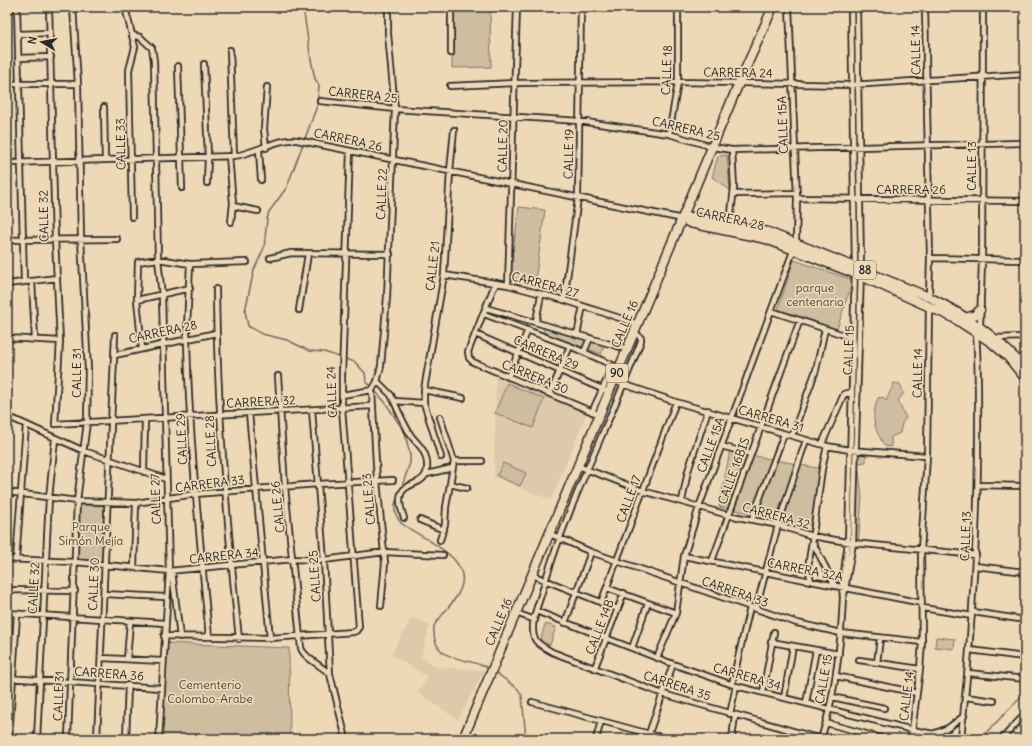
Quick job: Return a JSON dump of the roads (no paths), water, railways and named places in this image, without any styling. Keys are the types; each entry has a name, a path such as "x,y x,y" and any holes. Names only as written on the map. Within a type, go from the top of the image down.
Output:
{"highway":[{"name":"CALLE 16","path":"463,739 578,466 596,413 606,390 614,381 616,367 628,349 739,83 773,7"},
{"name":"CARRERA 28","path":"683,219 692,217 768,232 795,246 930,298 968,317 978,329 999,348 1025,378"},
{"name":"CARRERA 28","path":"683,219 690,223 795,246"},
{"name":"CARRERA 28","path":"858,271 995,338 1025,368"},
{"path":"968,317 975,315 980,310"}],"street":[{"path":"7,8 16,7 18,34 24,282"},
{"name":"CALLE 32","path":"49,7 55,240 60,341 55,424"},
{"name":"CALLE 31","path":"68,739 69,681 74,619 77,501 87,422 87,332 81,240 78,84 73,7"},
{"name":"CALLE 33","path":"125,7 135,47 129,70 132,217"},
{"name":"CALLE 22","path":"372,390 377,381 381,366 390,254 395,109 388,34 388,7"},
{"path":"451,7 451,53"},
{"name":"CALLE 20","path":"508,285 513,184 516,7"},
{"name":"CALLE 19","path":"564,300 578,198 581,7"},
{"name":"CALLE 18","path":"669,134 678,82 678,7"},
{"name":"CALLE 15A","path":"657,658 676,612 684,556 699,507 795,246 796,195 789,7"},
{"name":"CALLE 15","path":"851,7 851,85 854,199 858,271 852,392 853,450"},
{"name":"CALLE 15","path":"821,739 830,708 836,676 841,633 843,596 851,543 859,199 857,7"},
{"name":"CALLE 14","path":"911,739 922,642 921,550 927,456 930,258 925,7"},
{"name":"CALLE 13","path":"960,739 966,697 976,555 978,484 978,329 982,260 982,7"},
{"path":"18,34 50,33"},
{"path":"132,35 140,37 152,48 158,259"},
{"path":"230,50 233,206 231,222"},
{"path":"18,58 51,57"},
{"path":"204,64 208,157 207,183"},
{"path":"178,66 182,188"},
{"name":"CARRERA 24","path":"450,86 515,83 580,84 678,82 858,85 1025,74"},
{"path":"7,84 78,84"},
{"path":"266,148 264,129 268,87"},
{"name":"CARRERA 25","path":"320,101 395,109 579,121 669,134 713,147 732,150 1025,143"},
{"path":"104,107 105,160"},
{"name":"CALLE 21","path":"441,457 424,403 424,390 444,276 454,130"},
{"name":"CARRERA 26","path":"7,163 80,162 231,156 266,148 285,139 308,142 683,219"},
{"path":"259,150 260,180"},
{"path":"732,150 734,194 731,214 734,225"},
{"name":"CALLE 24","path":"329,634 356,631 359,627 355,557 342,408 341,364 350,151"},
{"name":"CARRERA 26","path":"734,194 796,195 854,199 1025,201"},
{"path":"233,206 258,211"},
{"path":"7,240 117,239"},
{"path":"270,258 292,253 346,255 390,254"},
{"path":"299,310 308,254"},
{"path":"930,258 1025,260"},
{"path":"142,349 137,300 138,262 158,259 190,264 247,262"},
{"name":"CALLE 27","path":"158,259 162,296 166,500 170,571 166,596 159,739"},
{"name":"CALLE 29","path":"190,264 187,339 190,416 195,494 209,637"},
{"name":"CARRERA 27","path":"444,276 508,285 564,300 638,324"},
{"path":"7,284 57,278"},
{"path":"32,281 35,339"},
{"path":"475,334 493,289 497,283"},
{"path":"137,300 162,296 190,288"},
{"name":"CALLE 28","path":"216,289 216,333 225,492 239,639"},
{"path":"536,321 541,295"},
{"path":"577,335 583,306"},
{"path":"486,308 536,321 577,335 628,349"},
{"path":"771,311 854,338"},
{"path":"484,314 570,346 616,367"},
{"name":"CALLE 16BIS","path":"712,561 800,320"},
{"path":"792,436 816,370 825,329"},
{"path":"508,377 528,330"},
{"path":"516,613 535,620 536,611 559,538 625,384 641,341 641,338 635,332"},
{"name":"CARRERA 28","path":"116,354 216,333"},
{"name":"CALLE 30","path":"97,739 102,658 109,461 116,354 115,334"},
{"name":"CARRERA 30","path":"475,334 468,352 469,358 474,362 596,413"},
{"name":"CARRERA 29","path":"475,334 606,390"},
{"path":"995,338 1025,337"},
{"path":"7,338 60,341"},
{"path":"584,352 590,338"},
{"path":"550,394 570,346"},
{"name":"CALLE 16","path":"606,390 616,367"},
{"name":"CALLE 26","path":"278,376 285,487 301,648 304,655 322,666 330,674"},
{"path":"377,381 391,395 411,435 424,452 427,462 427,474"},
{"name":"CARRERA 31","path":"614,381 676,402 708,410 824,445 853,450 927,456"},
{"path":"342,395 372,390"},
{"name":"CALLE 23","path":"372,390 377,481 385,574 381,606"},
{"path":"424,390 463,398"},
{"path":"811,581 808,567 824,445 844,394 852,392"},
{"path":"394,401 424,403"},
{"name":"CALLE 17","path":"601,603 676,402"},
{"name":"CARRERA 32","path":"55,424 372,406"},
{"name":"CALLE 25","path":"312,410 324,560 330,674 346,739"},
{"path":"682,501 688,471 708,410"},
{"path":"249,413 270,638"},
{"path":"7,416 55,439 109,461 166,479"},
{"path":"440,417 454,461 444,530 440,540"},
{"path":"144,472 145,419"},
{"path":"16,560 26,425"},
{"path":"752,519 784,434"},
{"name":"CALLE 32","path":"37,739 49,498 55,439"},
{"path":"756,609 778,525 806,440"},
{"path":"721,446 751,454"},
{"path":"454,461 482,461"},
{"name":"CARRERA 32","path":"578,466 643,491 728,515 778,525 812,538 976,555"},
{"path":"404,518 400,505 400,495 406,486 421,481 427,474 452,468"},
{"name":"CARRERA 33","path":"7,492 77,501 136,504 195,494 318,484 393,480"},
{"path":"450,484 467,488"},
{"path":"978,484 1025,486"},
{"path":"134,568 136,504"},
{"path":"420,520 444,530"},
{"name":"CARRERA 33","path":"550,534 591,552 797,623 841,633 922,642"},
{"path":"812,538 835,586"},
{"name":"CARRERA 34","path":"7,559 75,562 170,571 293,559 324,560 384,552 443,555"},
{"path":"565,622 591,552"},
{"name":"CARRERA 32A","path":"684,556 922,605 972,614 1019,619"},
{"path":"975,566 1025,572"},
{"path":"170,571 180,637"},
{"path":"532,575 618,609"},
{"path":"607,588 676,612"},
{"path":"7,590 75,591"},
{"path":"104,594 166,596"},
{"name":"CALLE 14B","path":"595,667 624,594"},
{"path":"632,648 648,603"},
{"path":"730,714 734,685 750,607"},
{"name":"CARRERA 34","path":"536,611 606,639 734,685 942,737 960,739"},
{"path":"7,613 74,619 165,623"},
{"path":"9,739 17,614"},
{"name":"CARRERA 35","path":"535,620 534,638 552,652 663,694 821,739"},
{"path":"127,659 130,622"},
{"path":"763,692 774,632"},
{"path":"164,636 239,639 329,634"},
{"path":"877,663 880,638"},
{"path":"771,642 839,654"},
{"path":"784,698 793,646"},
{"path":"806,703 816,650"},
{"path":"970,650 1024,657"},
{"path":"102,658 162,661"},
{"path":"859,660 920,669"},
{"path":"647,739 673,664"},
{"path":"968,673 1025,679"},
{"path":"836,676 917,693"},
{"name":"CARRERA 36","path":"7,678 162,688"},
{"path":"126,739 128,686"},
{"path":"832,697 884,708"},
{"path":"966,697 994,701"},
{"path":"532,702 601,721 649,732 668,739"},
{"path":"1003,739 1025,714"},
{"path":"732,739 735,715"},
{"path":"933,734 948,728 964,716"},
{"path":"596,739 601,721"},
{"path":"826,723 885,739"}],"waterway":[{"path":"303,7 315,79 319,85 317,106 287,187 269,212 264,248 254,270 245,311 248,326 262,334 287,340 310,351 324,352 355,362 365,373 366,381 385,402 405,433 410,455 410,463 400,492"},
{"path":"399,496 395,503 395,510 401,523 445,551 461,570 462,581 458,594 434,626 435,638 438,647 444,653 452,657 490,669"},
{"path":"495,672 518,689 522,696 526,739"},
{"path":"980,739 1025,693"}],"park label":[{"name":"parque centenario","path":"815,295"},
{"name":"Parque Simón Mejía","path":"91,534"},
{"name":"Cementerio Colombo-Arabe","path":"210,692"}]}
